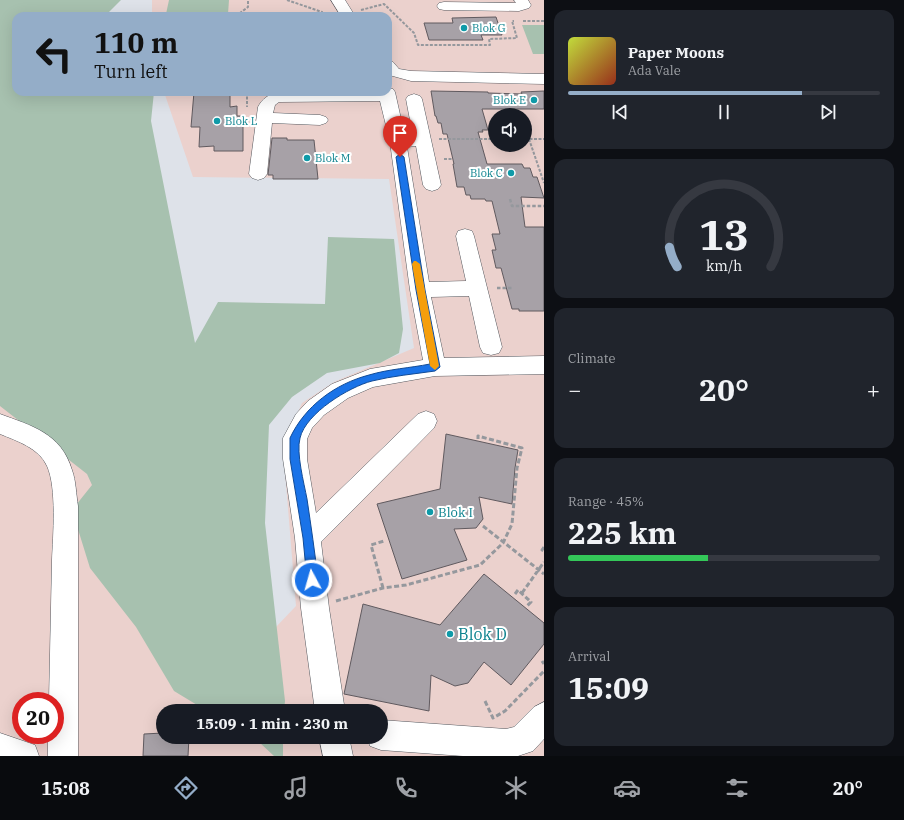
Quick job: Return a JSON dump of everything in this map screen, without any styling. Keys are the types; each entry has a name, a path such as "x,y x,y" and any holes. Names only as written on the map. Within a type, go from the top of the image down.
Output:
{"lane":[{"path":"338,0 344,12"},
{"path":"444,6 519,7 524,5 521,0"},
{"path":"392,69 411,76 544,79"},
{"path":"258,174 266,104 278,96"},
{"path":"388,96 398,142 420,290 435,367"},
{"path":"414,99 431,140 432,185"},
{"path":"265,118 320,120"},
{"path":"398,142 431,140"},
{"path":"465,236 491,347"},
{"path":"420,290 477,288"},
{"path":"329,704 315,608 308,538 295,459 295,438 304,421 316,408 340,391 370,378 435,367 544,365"},
{"path":"308,538 426,421"},
{"path":"0,424 29,435 46,446 59,468 66,506 63,756"},
{"path":"388,736 506,744 522,740 544,717"},
{"path":"335,744 338,756"},
{"path":"0,748 24,756"}],"path":[{"path":"241,12 248,7 248,0"},
{"path":"287,0 322,12"},
{"path":"356,12 384,4 414,33 418,44 490,45 489,39 517,38 512,21 544,20"},
{"path":"431,140 488,139"},
{"path":"532,139 544,139"},
{"path":"532,148 544,182"},
{"path":"510,199 512,206 544,206"},
{"path":"315,608 383,588 406,585 480,565 503,543 512,524 517,468 522,448 478,436 478,439"},
{"path":"483,526 544,574"},
{"path":"383,588 372,545 384,540"},
{"path":"544,547 542,550 544,551"},
{"path":"522,593 544,562"},
{"path":"515,594 518,590 531,602 527,606"},
{"path":"485,701 493,718 505,711 544,671"}],"shaded area":[{"path":"152,0 544,0 544,756 0,756 0,384 33,374 255,649 296,606 283,447 302,403 334,382 414,348 389,179 193,177 165,96 392,96 392,12 152,12"}],"green space":[{"path":"0,0 121,0 109,12 12,12 12,96 154,96 151,121 195,343 218,302 325,304 328,237 394,239 403,329 399,353 380,363 327,373 292,397 269,425 265,523 285,704 195,704 174,691 136,627 90,568 72,510 92,485 87,474 0,406"},
{"path":"169,0 229,0 228,12 166,12"},
{"path":"522,25 544,25 544,54 533,54"},
{"path":"261,744 283,744 283,756 274,756"}],"building":[{"name":"Blok G","path":"496,17 502,35 481,35 483,40 429,40 424,23 453,23 452,18"},
{"path":"431,91 522,94 521,92 544,91 544,109 482,109 488,130 478,132 487,164 522,164 524,168 530,168 533,177 537,177 544,198 521,197 525,227 544,227 544,311 519,311 519,309 512,309 501,268 496,268 492,250 496,250 492,234 500,234 492,201 486,201 485,199 471,199 470,195 466,195 464,187 457,187 454,164 447,134 443,134 441,123 438,123 435,116"},
{"name":"Blok L","path":"194,96 230,96 230,107 237,106 237,116 243,116 243,151 214,151 214,146 199,147 200,127 191,127"},
{"name":"Blok M","path":"272,138 287,138 287,140 314,140 318,179 273,179 273,175 268,175"},
{"name":"Blok I","path":"446,434 518,450 512,504 479,497 483,519 476,528 454,529 467,560 402,579 377,504 440,489"},
{"name":"Blok D","path":"484,574 544,623 544,644 511,685 484,662 468,683 455,686 431,675 429,711 344,694 363,604 440,625"},
{"path":"156,733 156,744 189,744 188,756 143,756 144,734"}],"slow traffic":[{"path":"416,264 435,366"}],"place":[{"name":"Blok G","path":"464,28"},
{"name":"Blok E","path":"534,100"},
{"name":"Blok L","path":"217,121"},
{"name":"Blok M","path":"307,158"},
{"name":"Blok C","path":"511,173"},
{"name":"Blok I","path":"430,512"},
{"name":"Blok D","path":"450,634"}],"route":[{"path":"312,580 308,538 295,459 295,438 304,421 316,408 340,391 370,378 435,367 420,290 400,157"}]}
